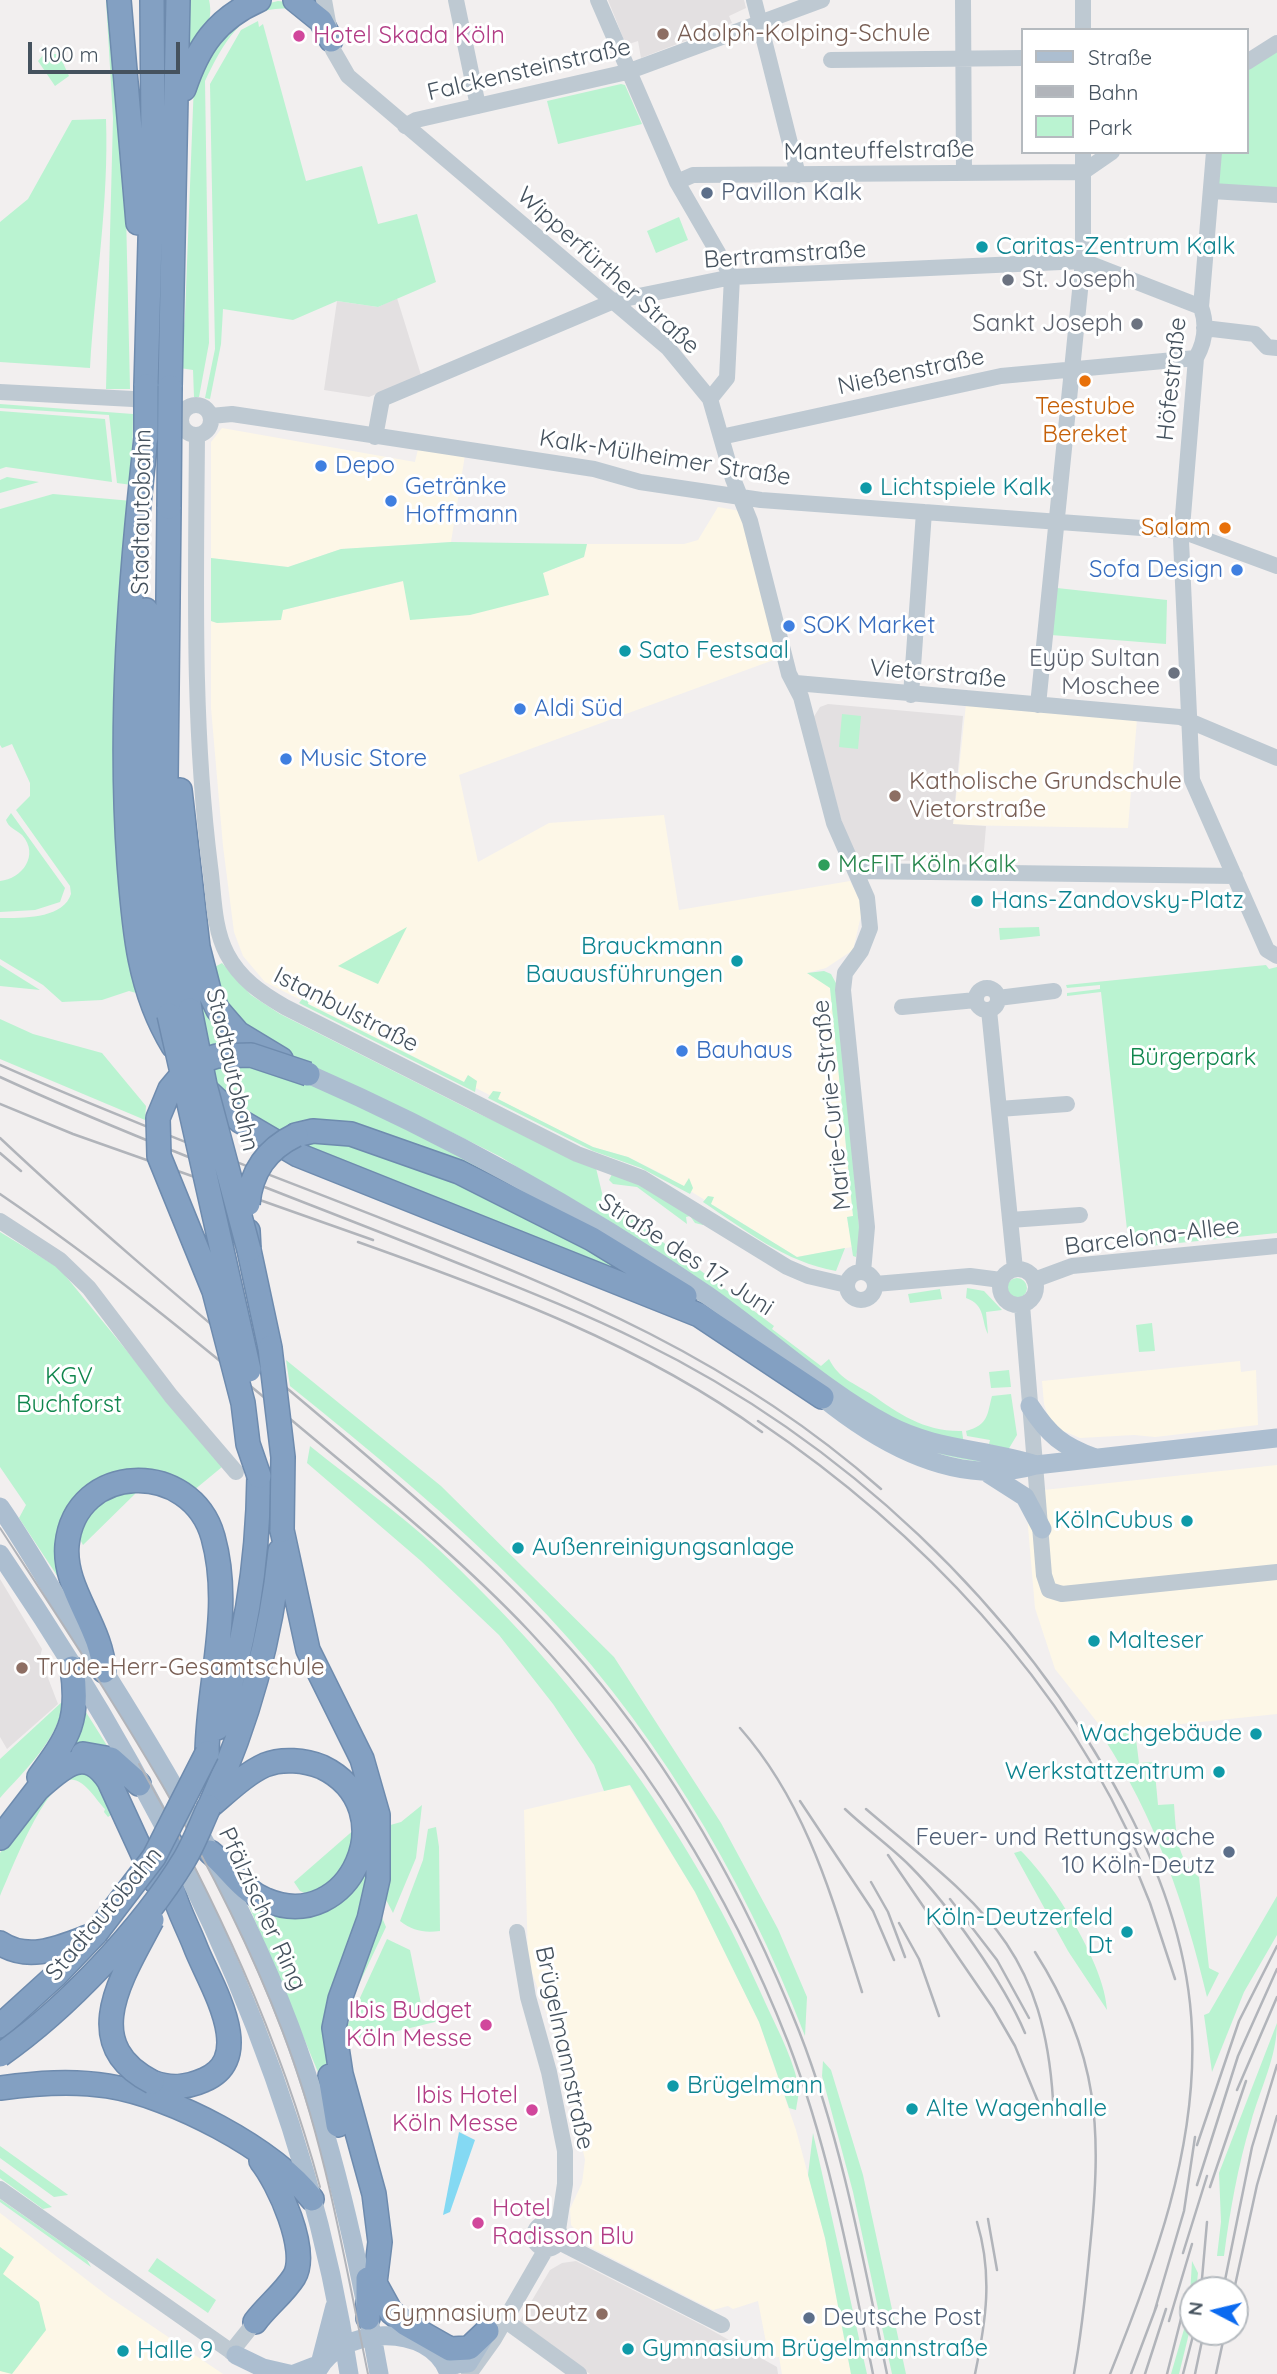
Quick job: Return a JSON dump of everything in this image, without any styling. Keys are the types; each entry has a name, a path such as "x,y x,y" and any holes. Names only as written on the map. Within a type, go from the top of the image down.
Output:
{"highway":[{"path":"119,0 136,214 148,273"},
{"name":"Stadtautobahn","path":"0,2026 55,1976 96,1933 159,1849 207,1753 229,1695 246,1630 256,1560 259,1476 246,1351 169,1015 150,870 145,748 146,386 153,133 152,0"},
{"name":"Stadtautobahn","path":"0,2055 77,1990 132,1930 178,1851 209,1807 228,1767 257,1679 275,1597 282,1530 279,1417 270,1348 248,1250 205,1085 188,997 172,879 166,726 178,0"},
{"path":"177,109 195,55 205,40 218,25 259,0"},
{"path":"295,0 321,21 331,40"},
{"path":"146,438 134,543 127,680 127,829 139,962 157,1018 183,1063 203,1088 257,1133 320,1164 699,1315 822,1397"},
{"path":"166,726 179,777 198,947 210,994 218,1010 238,1032 308,1074"},
{"path":"259,1476 248,1444 243,1403 214,1291 159,1156 158,1118 166,1096 180,1077 201,1061 217,1056 251,1055 308,1074"},
{"path":"248,1250 249,1192 256,1172 268,1153 296,1135 313,1131 351,1134 459,1172 592,1239 699,1305 779,1360 822,1397"},
{"path":"104,1671 98,1637 70,1574 68,1536 78,1513 106,1488 135,1479 161,1483 184,1494 207,1521 217,1558 220,1632 207,1728 207,1753"},
{"path":"282,1530 308,1650 369,1777 374,1895 340,1999 329,2047 338,2125"},
{"path":"0,1829 72,1727 76,1695 72,1668"},
{"path":"0,1838 62,1760 88,1753 111,1759 139,1784"},
{"path":"209,1807 262,1766 274,1762 306,1761 335,1774 346,1785 360,1807 372,1836 359,1862 342,1886 323,1899 296,1905 269,1902 251,1894 210,1852"},
{"path":"38,1788 63,1767 74,1762 87,1763 104,1774 166,1901 182,1931 194,1946"},
{"path":"0,2088 66,2082 142,2087 184,2086 218,2072 225,2063 227,2017 172,1890 169,1864 178,1851"},
{"path":"178,1851 112,2006 110,2025 119,2055 138,2075 142,2087 167,2104 242,2141 284,2169 312,2199"},
{"path":"0,1943 12,1950 34,1953 96,1933"},
{"path":"334,2028 336,2055 365,2155 379,2224 380,2242 375,2283 380,2296 396,2318 454,2350 469,2348 496,2322"},
{"path":"242,2141 259,2158 278,2185 298,2257 294,2277 255,2322"},
{"path":"368,2313 369,2274 379,2224"}],"main road":[{"name":"Straße des 17. Juni","path":"308,1074 405,1116 496,1163 706,1294 859,1408 888,1425 933,1444 967,1452 1009,1456 1036,1465"},
{"name":"Straße des 17. Juni","path":"822,1397 850,1420 912,1454 936,1463 982,1471 1008,1472 1036,1465 1277,1438"},
{"path":"1030,1406 1046,1431 1056,1439 1096,1458"},
{"path":"982,1471 1003,1481 1025,1497 1042,1529"},
{"name":"Pfälzischer Ring","path":"0,1507 104,1671 210,1852 289,2026 335,2169 379,2374"},
{"path":"0,1554 72,1668 178,1851 253,2019 279,2091 312,2199 349,2374"},
{"path":"218,1995 253,2019"},
{"path":"289,2026 338,2125"},
{"path":"318,2369 335,2305"},
{"path":"368,2313 394,2336 414,2342"},
{"path":"368,2313 388,2323 445,2367 468,2363 496,2322"},
{"path":"233,2354 263,2368 291,2374 318,2369 344,2345 368,2313"},
{"path":"233,2354 254,2374"}],"street":[{"path":"324,0 331,40"},
{"path":"456,0 478,106"},
{"path":"598,0 677,182 732,277 726,378 710,399"},
{"path":"754,0 798,175"},
{"name":"Falckensteinstraße","path":"405,126 416,120 627,72 821,0"},
{"path":"963,0 964,173"},
{"path":"1083,0 1083,28"},
{"name":"Wipperfürther Straße","path":"331,40 338,62 348,76 668,348 710,399 750,522 789,674 796,683 806,713 834,824 867,898"},
{"path":"1249,61 1277,43"},
{"path":"831,60 1021,58"},
{"path":"1038,705 1083,261 1083,154"},
{"path":"1083,172 1109,154"},
{"name":"Höfestraße","path":"1214,154 1201,307 1204,328 1202,348 1196,358 1182,531 1192,780 1267,950 1277,956"},
{"name":"Manteuffelstraße","path":"677,182 693,176 1083,172"},
{"path":"1212,191 1277,195"},
{"name":"Bertramstraße","path":"375,437 382,399 614,301 732,277 1083,261 1201,307"},
{"path":"1204,328 1255,334 1267,347 1277,348"},
{"name":"Nießenstraße","path":"721,437 1001,376 1196,358"},
{"path":"0,392 133,399 182,415"},
{"path":"195,405 205,408 211,416 208,429 197,435 186,431 182,415 195,405"},
{"name":"Kalk-Mülheimer Straße","path":"211,416 232,414 594,469 640,482 741,497 1182,531 1277,566"},
{"name":"Istanbulstraße","path":"197,435 198,696 206,837 220,937 226,953 246,981 285,1007 577,1154 642,1178 787,1267 808,1276 847,1285"},
{"path":"911,695 923,512"},
{"name":"Vietorstraße","path":"796,683 1180,717 1277,758"},
{"path":"806,713 813,698 826,686"},
{"path":"855,872 1235,876"},
{"name":"Marie-Curie-Straße","path":"863,1272 867,1227 843,990 845,973 861,951 870,928 867,898"},
{"path":"902,1007 987,1003 1054,991"},
{"path":"987,1003 1015,1269"},
{"path":"999,1110 1067,1104"},
{"path":"1010,1220 1080,1214"},
{"path":"0,1221 60,1260 89,1289 171,1396 236,1472"},
{"name":"Barcelona-Allee","path":"1034,1280 1072,1266 1277,1246"},
{"path":"875,1284 970,1276 1001,1280 1015,1269 1026,1271 1034,1280 1033,1295 1021,1304 1011,1304 1002,1296 1001,1280"},
{"path":"863,1272 870,1275 875,1284 873,1294 861,1300 852,1297 847,1285 852,1275 863,1272"},
{"path":"1021,1304 1045,1584 1049,1590 1062,1594 1277,1572"},
{"name":"Brügelmannstraße","path":"469,2374 496,2322 549,2238 564,2173 565,2151 558,2111 528,1997 517,1933"},
{"path":"0,2189 233,2354 255,2322"},
{"path":"549,2238 722,2325"},
{"path":"496,2322 579,2374"}],"shaded area":[{"name":"Adolph-Kolping-Schule","path":"608,0 744,0 746,8 729,16 732,23 641,58 638,41 626,45"},
{"path":"397,298 421,375 369,397 324,390 337,301 378,307"},
{"path":"222,428 415,462 418,449 465,455 451,542 341,549 288,567 211,558 211,442"},
{"path":"718,507 740,511 779,658 459,775 478,862 549,823 664,815 679,910 850,881 863,907 853,950 826,968 807,973 830,987 853,1216 847,1217 852,1247 797,1257 666,1176 628,1157 593,1147 265,982 243,956 234,932 223,846 211,708 211,621 280,620 283,610 404,581 548,595 543,573 584,557 587,544 684,544 698,540"},
{"name":"Katholische Grundschule Vietorstraße","path":"828,704 963,716 953,824 986,826 983,862 862,860 857,857 842,823 813,718 820,707"},
{"path":"966,704 1137,719 1128,828 953,825"},
{"path":"1240,1361 1241,1372 1256,1370 1258,1425 1155,1437 1134,1435 1080,1438 1061,1430 1048,1416 1044,1404 1042,1381"},
{"path":"1277,1465 1277,1714 1105,1732 1055,1669 1035,1608 1025,1492"},
{"name":"Trude-Herr-Gesamtschule","path":"0,1579 42,1649 40,1657 58,1704 7,1749 0,1737"},
{"path":"629,1785 695,1892 759,2022 796,2130 825,2238 851,2374 782,2374 779,2357 769,2358 758,2301 733,2309 728,2306 713,2310 590,2247 571,2225 570,2209 582,2183 585,2160 562,2057 528,1961 524,1810"},
{"path":"0,2213 109,2297 223,2374 0,2374"},
{"name":"Gymnasium Deutz","path":"576,2261 704,2326 777,2367 778,2374 590,2374 518,2324 550,2270 562,2263"}],"green space":[{"path":"106,0 113,0 126,213 130,389 106,389 113,118"},
{"path":"185,0 209,0 210,9 205,32 186,62"},
{"path":"287,2 299,10 281,8 251,17 230,37 205,81 209,343 199,397 194,397 193,370 180,368 185,315 194,82 206,49 262,5"},
{"path":"258,21 259,27 263,24 306,181 362,166 378,224 417,214 436,282 378,307 337,301 293,320 223,309 221,344 210,399 205,398 215,349 210,84 241,30"},
{"path":"1277,48 1277,192 1218,188 1218,154 1249,154 1249,67"},
{"path":"44,54 59,54 69,76 55,86 38,61"},
{"path":"625,85 642,124 558,144 547,101"},
{"path":"106,119 104,213 90,368 0,362 0,222 28,199 72,120"},
{"path":"679,217 688,240 656,253 647,231"},
{"path":"0,404 133,414 132,485 117,483 109,415 0,408"},
{"path":"0,411 105,419 112,482 6,467 0,469"},
{"path":"7,477 39,482 0,493 0,480"},
{"path":"53,494 132,501 140,994 129,991 102,1000 62,1002 43,985 0,959 0,918 51,913 67,902 71,894 70,886 16,810 30,796 30,783 12,744 2,748 0,745 0,509"},
{"path":"451,542 587,544 584,557 543,573 549,595 470,615 410,620 403,581 283,610 281,620 211,621 211,558 288,567 341,549"},
{"path":"1057,588 1167,600 1166,644 1051,635"},
{"path":"842,714 861,716 858,749 839,747"},
{"path":"11,813 65,888 60,902 35,910 0,912 0,881 15,876 29,858 27,843 6,820"},
{"path":"407,927 378,984 338,966"},
{"path":"1039,927 1040,936 1000,940 999,928"},
{"path":"222,963 251,995 280,1014 473,1111 596,1168 603,1197 774,1326 772,1329 821,1366 829,1359 847,1380 913,1420 949,1431 962,1431 964,1445 890,1419 557,1192 501,1157 290,1057 234,1018 209,970"},
{"path":"0,965 40,990 0,986"},
{"name":"Bürgerpark","path":"1266,965 1269,969 1277,967 1277,1233 1129,1248 1101,992 1067,996 1067,993 1100,989 1100,985 1067,988 1066,985"},
{"path":"824,971 831,974 837,985 860,1237 856,1257 853,1256 847,1217 853,1216 830,988 807,973"},
{"path":"196,978 242,1045 207,1051"},
{"path":"310,996 308,1004 464,1082 468,1075 477,1081 475,1092 299,1003"},
{"path":"0,1019 33,1034 102,1053 146,1106 145,1120 0,1059"},
{"path":"236,1061 271,1067 321,1085 514,1181 652,1265 741,1325 835,1395 896,1432 930,1446 967,1456 1010,1461 1010,1464 978,1462 931,1452 887,1434 839,1404 766,1347 678,1286 586,1229 490,1179 440,1158 337,1124 307,1123 274,1138 219,1098 211,1065"},
{"path":"493,1091 501,1092 498,1099 593,1147 628,1157 684,1186 689,1178 693,1188 690,1194 641,1168 593,1151 488,1098"},
{"path":"317,1137 407,1157 672,1292 291,1146"},
{"path":"612,1174 638,1184 703,1222 703,1225 695,1223 690,1216 686,1217 687,1224 637,1187 613,1184 609,1180"},
{"path":"708,1196 714,1197 711,1204 797,1257 845,1248 836,1271 817,1267 766,1244 703,1202"},
{"name":"KGV Buchforst","path":"0,1232 59,1268 222,1467 176,1505 161,1489 137,1492 83,1545 76,1532 82,1498 60,1580 19,1518 26,1505 0,1467"},
{"path":"1013,1278 1021,1278 1027,1288 1021,1298 1013,1298 1007,1292 1007,1284"},
{"path":"967,1288 984,1291 1002,1310 986,1312 988,1334 980,1309 966,1298"},
{"path":"940,1289 942,1299 910,1303 908,1294"},
{"path":"1152,1323 1155,1351 1139,1352 1136,1325"},
{"path":"286,1360 441,1486 614,1657 721,1823 778,1929 807,1997 805,2036 752,1915 721,1856 688,1799 612,1691 570,1640 469,1538 351,1435 290,1386"},
{"path":"1009,1370 1011,1387 991,1388 989,1372"},
{"path":"1011,1394 1017,1435 1008,1450 989,1444 990,1440 967,1436 966,1431 979,1426 986,1418 992,1396"},
{"path":"310,1446 423,1535 487,1597 579,1699 622,1754 697,1868 730,1928 791,2060 799,2087 796,2110 789,2108 759,2022 695,1892 630,1785 604,1791 594,1765 553,1704 499,1635 421,1561 307,1463"},
{"path":"63,1701 60,1715 48,1741 0,1798 0,1759"},
{"path":"84,1709 111,1752 65,1755"},
{"path":"1135,1731 1139,1763 1154,1762 1158,1805 1174,1804 1182,1853 1191,1870 1199,1877 1209,1968 1219,1973 1207,1997 1189,1928 1166,1862 1138,1798 1103,1737"},
{"path":"89,1768 115,1812 108,1817 105,1809 78,1781 63,1783 41,1809 0,1896 0,1853 52,1783"},
{"path":"422,1805 416,1858 393,1913 384,1896 387,1826 401,1822"},
{"path":"436,1827 439,1847 440,1931 424,1931 400,1921 423,1860 428,1829"},
{"path":"356,1828 350,1867 314,1897 300,1891 294,1882"},
{"path":"376,1851 326,2044 330,2101 244,1894 294,1911"},
{"path":"1021,1851 1048,1883 1075,1925 1097,1971 1107,2010 1068,1951 1014,1853"},
{"path":"1277,1896 1277,1935 1244,1992 1212,2072 1204,2015 1209,2013"},
{"path":"378,1908 386,1927 351,2001"},
{"path":"387,1939 410,1950 424,2018 437,2015 439,2021 344,2044 347,2026"},
{"path":"1277,2023 1271,2061 1238,2172 1224,2256 1217,2256 1221,2222 1219,2173"},
{"path":"823,2061 831,2070 863,2175 906,2374 892,2374 853,2192 822,2076"},
{"path":"813,2133 867,2374 851,2374 825,2238 808,2175"},
{"path":"0,2146 68,2195 54,2197 0,2158"},
{"path":"0,2169 52,2207 43,2209 0,2178"},
{"path":"0,2199 87,2260 91,2267 0,2202"},
{"path":"0,2247 14,2257 3,2274 39,2302 46,2330 12,2374 0,2371"},
{"path":"157,2258 216,2300 208,2313 148,2271"},
{"path":"1192,2261 1198,2273 1198,2276 1191,2276"},
{"path":"1179,2346 1186,2346 1179,2374 1171,2374"}],"water":[{"path":"459,2132 475,2140 450,2212 443,2215"}],"tram line":[{"path":"0,1528 79,1649 154,1772 224,1898 254,1963 297,2072 322,2157 368,2374"},
{"path":"139,1764 194,1866 243,1969 285,2076 320,2187"}],"railway":[{"path":"0,1065 146,1126 460,1249 588,1304 709,1366 768,1402 825,1443 881,1489"},
{"path":"0,1077 164,1147 541,1297 640,1341 715,1381 786,1427 855,1479 919,1535 979,1596 1033,1662 1082,1732 1125,1805 1162,1886 1179,1943 1190,2001 1192,2075 1180,2163 1157,2249 1110,2374"},
{"path":"0,1104 73,1134 373,1240"},
{"path":"0,1138 121,1247 395,1480 493,1569 585,1665 650,1749 707,1839 733,1886 799,2031 828,2115 860,2244 887,2374"},
{"path":"0,1153 21,1171"},
{"path":"0,1194 150,1305 415,1524 502,1603 570,1676 608,1724 678,1824 709,1877 738,1931 788,2042 827,2165 873,2374"},
{"path":"358,1242 463,1280 567,1323 668,1372 762,1432"},
{"path":"758,1421 817,1463 875,1510 930,1560 981,1614 1029,1672 1072,1733 1110,1796 1141,1862"},
{"path":"740,1728 763,1757 800,1820 828,1887 862,1992"},
{"path":"800,1801 873,1911 894,1960"},
{"path":"845,1809 902,1859 941,1901 1004,1991 1025,2033"},
{"path":"866,1809 940,1872 997,1930 1018,1963 1035,2001 1047,2046 1053,2100"},
{"path":"1130,1854 1150,1903 1175,1979"},
{"path":"888,1855 993,2008 1015,2046 1039,2104"},
{"path":"871,1882 888,1912 905,1957"},
{"path":"950,1899 997,1960 1029,2018"},
{"path":"899,1923 919,1959 939,2016"},
{"path":"1197,2145 1239,2021 1277,1946"},
{"path":"1035,1952 1057,1989 1073,2025 1084,2059 1095,2129 1094,2205 1084,2311 1074,2374"},
{"path":"1197,2185 1238,2056 1277,1969"},
{"path":"1237,2090 1277,1997"},
{"path":"1226,2276 1252,2147 1277,2065"},
{"path":"1210,2187 1246,2081"},
{"path":"1237,2276 1257,2185 1277,2116"},
{"path":"1154,2313 1184,2211 1195,2137"},
{"path":"1183,2253 1207,2176"},
{"path":"988,2219 997,2270"},
{"path":"975,2374 986,2298 985,2261 977,2222"},
{"path":"1202,2276 1207,2222"},
{"path":"1169,2321 1192,2244"},
{"path":"1131,2374 1157,2305"},
{"path":"1145,2374 1166,2309"},
{"path":"1167,2374 1179,2327"},
{"path":"1183,2374 1190,2346"},
{"path":"1195,2374 1201,2346"},
{"path":"1216,2374 1222,2346"}],"place":[{"name":"Adolph-Kolping-Schule","path":"663,34"},
{"name":"Hotel Skada Köln","path":"299,36"},
{"name":"Pavillon Kalk","path":"707,193"},
{"name":"Caritas-Zentrum Kalk","path":"982,247"},
{"name":"St. Joseph","path":"1008,280"},
{"name":"Sankt Joseph","path":"1137,324"},
{"name":"Teestube Bereket","path":"1085,381"},
{"name":"Depo","path":"321,466"},
{"name":"Lichtspiele Kalk","path":"866,488"},
{"name":"Getränke Hoffmann","path":"391,501"},
{"name":"Salam","path":"1225,528"},
{"name":"Sofa Design","path":"1237,570"},
{"name":"SOK Market","path":"789,626"},
{"name":"Sato Festsaal","path":"625,651"},
{"name":"Eyüp Sultan Moschee","path":"1174,673"},
{"name":"Aldi Süd","path":"520,709"},
{"name":"Music Store","path":"286,759"},
{"name":"Katholische Grundschule Vietorstraße","path":"895,796"},
{"name":"McFIT Köln Kalk","path":"824,865"},
{"name":"Hans-Zandovsky-Platz","path":"977,901"},
{"name":"Brauckmann Bauausführungen","path":"737,961"},
{"name":"Bauhaus","path":"682,1051"},
{"name":"KölnCubus","path":"1187,1521"},
{"name":"Außenreinigungsanlage","path":"518,1548"},
{"name":"Malteser","path":"1094,1641"},
{"name":"Trude-Herr-Gesamtschule","path":"22,1668"},
{"name":"Wachgebäude","path":"1256,1734"},
{"name":"Werkstattzentrum","path":"1219,1772"},
{"name":"Feuer- und Rettungswache 10 Köln-Deutz","path":"1229,1852"},
{"name":"Köln-Deutzerfeld Dt","path":"1127,1932"},
{"name":"Ibis Budget Köln Messe","path":"486,2025"},
{"name":"Brügelmann","path":"673,2086"},
{"name":"Alte Wagenhalle","path":"912,2109"},
{"name":"Ibis Hotel Köln Messe","path":"532,2110"},
{"name":"Hotel Radisson Blu","path":"478,2223"},
{"name":"Gymnasium Deutz","path":"602,2314"},
{"name":"Deutsche Post","path":"809,2318"},
{"name":"Gymnasium Brügelmannstraße","path":"628,2349"},
{"name":"Halle 9","path":"123,2351"}]}
